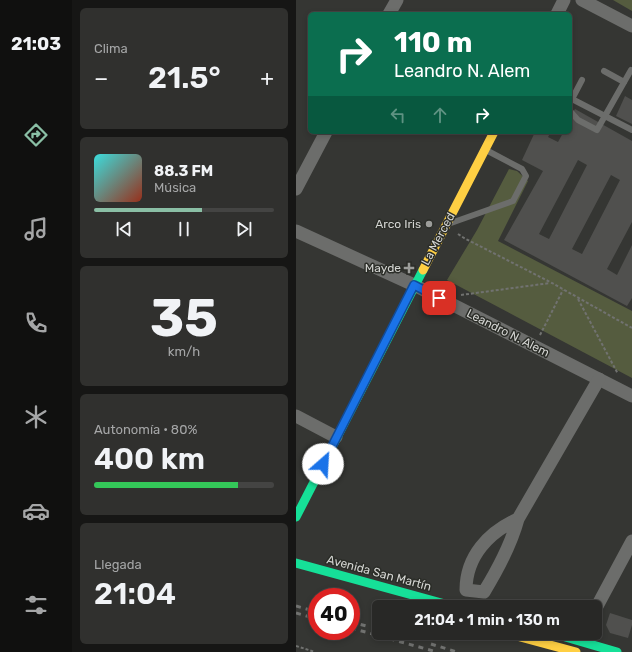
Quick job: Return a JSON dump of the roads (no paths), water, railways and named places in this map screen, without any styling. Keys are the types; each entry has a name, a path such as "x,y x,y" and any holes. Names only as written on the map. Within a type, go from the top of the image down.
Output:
{"street":[{"path":"390,12 396,0"},
{"path":"557,12 564,0"},
{"path":"582,0 632,26"},
{"path":"296,189 325,134"},
{"name":"La Merced","path":"296,517 493,134"},
{"name":"Leandro N. Alem","path":"296,232 414,285 632,396"},
{"path":"518,519 504,525 479,548 471,561 466,579 466,590 484,592 495,574 513,536 518,519 599,379"},
{"path":"296,416 336,437"},
{"path":"600,600 632,541"},
{"name":"Avenida San Martín","path":"296,563 431,600"},
{"path":"549,640 617,652"},
{"path":"568,640 580,645"}],"lane":[{"path":"572,113 578,120 597,130 631,70 632,71"},
{"path":"604,71 624,82"},
{"path":"572,97 582,80"},
{"path":"572,100 632,130"},
{"path":"446,224 513,201 526,176 522,169 485,149"}],"railway":[{"path":"296,606 308,609"},
{"path":"296,613 308,616"},
{"path":"360,624 370,627"},
{"path":"360,631 437,652"},
{"path":"431,644 457,652"}],"place":[{"name":"Arco Iris","path":"429,224"},
{"name":"Mayde","path":"409,268"}]}
